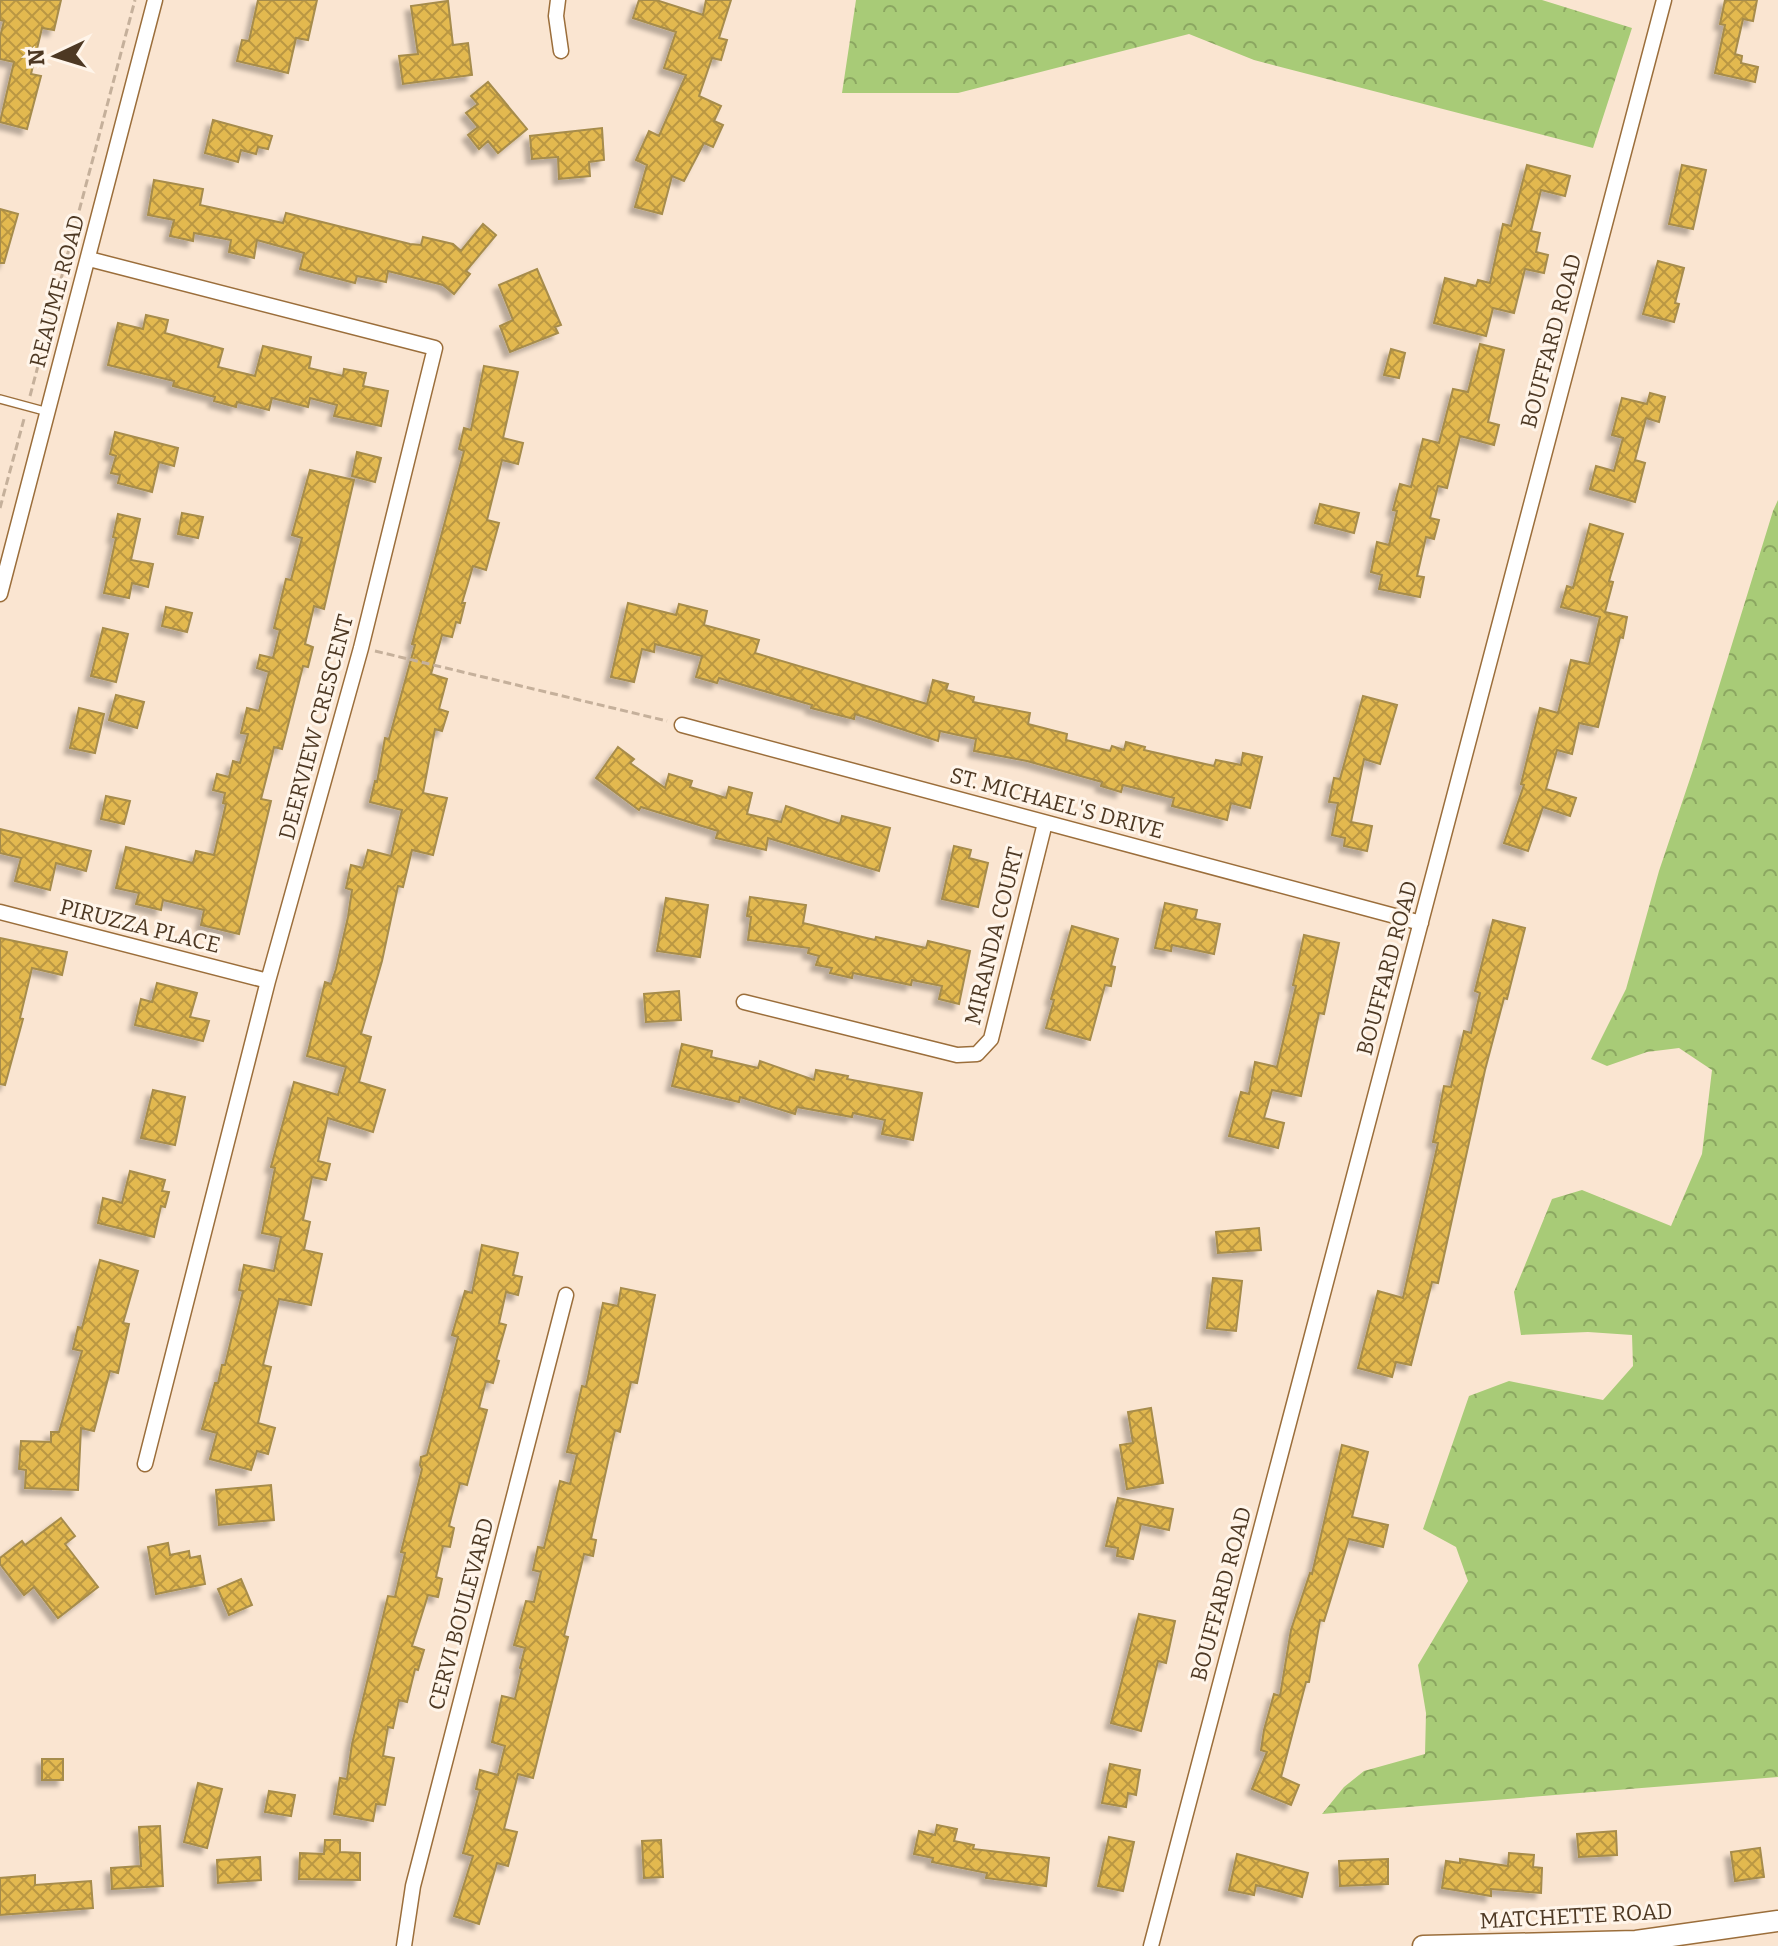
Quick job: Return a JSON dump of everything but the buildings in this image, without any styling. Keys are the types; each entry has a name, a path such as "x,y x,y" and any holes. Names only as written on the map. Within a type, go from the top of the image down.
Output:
{"street":[{"name":"REAUME ROAD","path":"0,594 155,0"},
{"path":"558,0 556,16 561,51"},
{"name":"BOUFFARD ROAD","path":"1151,1946 1664,0"},
{"name":"DEERVIEW CRESCENT","path":"89,259 435,348 361,648 268,981 145,1464"},
{"name":"ST. MICHAEL'S DRIVE","path":"682,725 1421,923"},
{"name":"MIRANDA COURT","path":"744,1002 957,1055 977,1054 991,1039 1045,823"},
{"name":"PIRUZZA PLACE","path":"0,912 268,981"},
{"name":"CERVI BOULEVARD","path":"404,1946 413,1886 566,1295"},
{"name":"MATCHETTE ROAD","path":"1423,1946 1635,1944 1778,1921"}],"lane":[{"path":"0,399 48,412"}],"path":[{"path":"0,508 135,0"},
{"path":"361,648 682,725"}],"green space":[{"path":"856,0 1542,0 1632,28 1593,148 1254,60 1189,34 958,93 842,93"},
{"path":"1778,500 1778,1777 1322,1814 1344,1787 1364,1771 1425,1754 1426,1713 1418,1665 1468,1581 1456,1547 1423,1529 1469,1396 1509,1381 1603,1400 1633,1366 1632,1335 1588,1332 1521,1335 1514,1292 1552,1199 1582,1190 1671,1226 1702,1154 1712,1070 1679,1048 1647,1052 1607,1066 1591,1059 1626,989 1659,871"}]}
